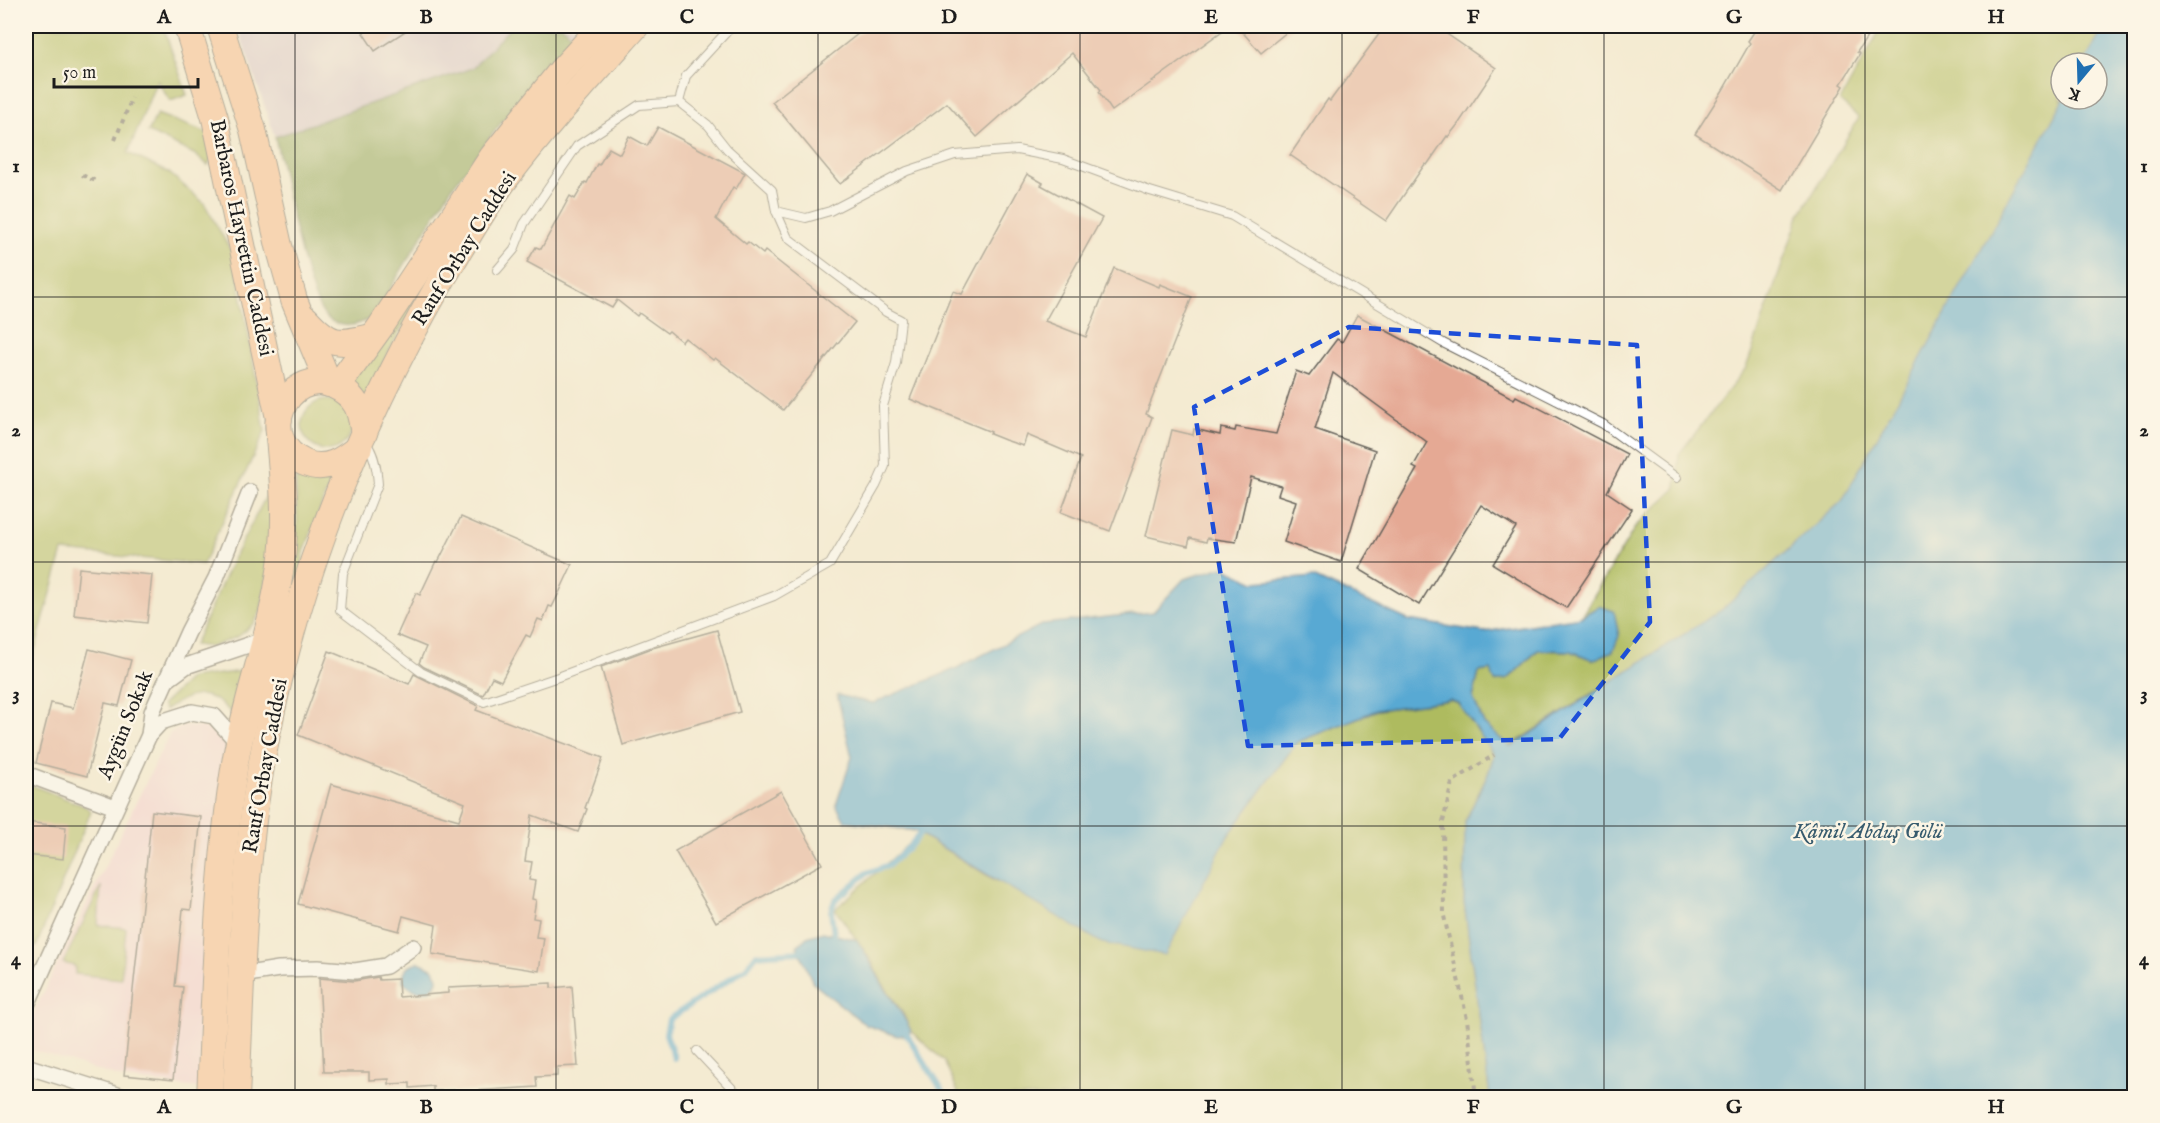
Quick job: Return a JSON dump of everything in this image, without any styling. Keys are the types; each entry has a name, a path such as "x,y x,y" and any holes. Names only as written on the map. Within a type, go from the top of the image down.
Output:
{"main road":[{"name":"Barbaros Hayrettin Caddesi","path":"187,26 217,129 279,428"},
{"name":"Barbaros Hayrettin Caddesi","path":"220,26 253,130 279,246 298,310 333,385"},
{"name":"Rauf Orbay Caddesi","path":"333,385 381,326 493,156 561,71 602,26"},
{"name":"Rauf Orbay Caddesi","path":"236,1098 253,825 272,712 286,651 311,568 343,481 412,334 481,215 530,148 636,26"},
{"path":"298,310 329,341 346,343 372,337"},
{"path":"315,383 333,385 351,397 358,408 362,439 337,463 325,466 310,465 297,459 286,450 279,428 281,408 289,396 301,387 315,383"},
{"name":"Rauf Orbay Caddesi","path":"210,1098 218,919 226,829 238,743 266,639 284,539 279,428"}],"street":[{"name":"Aygün Sokak","path":"26,1007 149,735 152,712 216,578 250,492"},
{"path":"165,681 186,666 266,639"},
{"path":"149,735 161,722 192,712 213,716 238,743"},
{"path":"26,774 115,807"},
{"path":"243,975 279,969 318,968 355,971 386,966 413,947"},
{"path":"26,1066 127,1098"}],"lane":[{"path":"679,102 686,76 732,26"},
{"path":"362,439 369,447 378,484 343,573 340,610 421,672 484,702 558,677 774,596 831,564 885,466 883,406 896,363 902,320 886,312 788,238 776,211 772,190 727,149 708,125 679,102 667,101 639,105 577,146 524,224 514,250 497,270"},
{"path":"776,211 806,218 830,211 907,171 955,155 1017,150 1063,159 1150,191 1232,216 1443,343 1603,424 1677,478"},
{"path":"697,1051 741,1098"}],"path":[{"path":"115,140 132,98"},
{"path":"82,175 96,181"},
{"path":"1476,1098 1467,1019 1444,916 1443,822 1452,782 1494,755"}],"highlighted area":[{"path":"1349,327 1637,345 1650,622 1559,739 1248,746 1194,407"}],"shaded area":[{"path":"237,26 585,26 501,123 450,190 416,245 358,325 341,326 325,317 306,272 275,137"},
{"path":"183,726 203,727 214,732 227,743 231,758 198,1088 125,1079 26,1048 26,1028 170,733"}],"green space":[{"path":"26,26 163,26 187,95 170,101 157,80 128,153 169,173 204,203 235,258 265,431 203,564 63,551 26,680"},
{"path":"512,26 562,26 574,36 501,123 450,190 373,317 350,325 333,322 319,307 303,262 275,137 472,68"},
{"path":"1882,26 2106,26 2092,51 2049,51 2049,111 2058,111 1842,501 1723,609 1509,747 1484,724 1473,698 1479,672 1491,670 1508,679 1538,650 1571,651 1593,660 1599,606 1581,617 1636,526 1676,488 1679,454 1746,368 1799,216 1859,118 1840,101"},
{"path":"157,114 208,133 213,155 208,165 194,154 148,132"},
{"path":"412,300 415,302 365,397 347,378"},
{"path":"327,400 345,407 352,425 345,443 327,450 309,443 302,425 309,407"},
{"path":"332,477 304,552 224,1097 220,1098 235,852 247,763 295,557 296,480"},
{"path":"274,481 274,538 261,611 254,623 239,636 211,647 194,645 233,559"},
{"path":"243,671 231,713 215,699 199,695 183,699 165,710 162,705 190,678"},
{"path":"1450,700 1458,702 1494,755 1465,822 1464,902 1490,1097 960,1097 944,1061 911,1031 903,1013 882,982 871,960 835,909 920,834 996,881 1228,836 1297,742 1377,710"},
{"path":"26,783 84,806 91,811 36,947 26,943"},
{"path":"101,886 98,925 126,928 121,979 75,974 75,966 63,963"}],"water":[{"name":"Kâmil Abduş Gölü","path":"2105,26 2134,26 2134,1097 1490,1097 1464,902 1465,822 1494,755 1458,703 1450,700 1377,710 1297,742 1228,836 1165,955 1102,943 915,831 845,821 836,805 852,757 837,695 873,703 955,669 1043,624 1153,612 1184,579 1223,567 1255,582 1313,577 1408,620 1484,632 1581,617 1599,606 1614,611 1619,636 1613,651 1593,660 1571,651 1538,650 1508,679 1495,682 1491,670 1479,672 1473,698 1484,724 1509,746 1512,746 1723,609 1842,501 2057,111 2109,111 2109,51 2091,51"},
{"path":"823,932 857,940 908,1024 911,1031 907,1035 897,1036 866,1025 813,983 797,946 807,937"},
{"path":"419,962 434,969 438,978 429,991 414,990 403,981 407,968"}],"building":[{"path":"374,26 413,26 375,51 363,33"},
{"path":"868,26 1229,26 1112,111 1099,92 1101,90 1072,53 977,137 947,103 840,184 772,102"},
{"path":"1237,26 1294,26 1261,53"},
{"path":"1385,26 1435,26 1496,68 1459,123 1427,165 1425,164 1386,221 1290,155 1328,99 1330,101"},
{"path":"1758,26 1871,26 1864,35 1867,37 1857,52 1860,54 1841,84 1844,86 1782,190 1695,134 1723,90"},
{"path":"658,127 745,173 736,189 733,187 716,219 746,244 748,242 763,254 765,251 855,322 783,410 685,338 682,342 669,331 667,333 639,313 637,316 617,300 612,308 527,262 536,247 541,249 570,196 575,199 609,148 620,154 629,136 647,146"},
{"path":"1027,174 1043,183 1041,185 1102,218 1045,321 1086,337 1114,268 1159,287 1160,284 1192,297 1146,414 1152,417 1110,531 1061,512 1081,458 1027,435 1023,446 1005,440 910,399 953,291 962,294"},
{"path":"1357,315 1514,399 1516,396 1627,454 1607,492 1632,509 1566,608 1493,564 1516,527 1481,505 1419,605 1359,569 1417,469 1413,467 1427,442 1333,373 1315,429 1375,450 1341,562 1284,542 1296,501 1278,495 1281,486 1251,477 1236,542 1207,538 1206,542 1190,538 1188,546 1146,536 1172,430 1193,435 1194,429 1220,435 1221,428 1235,431 1236,427 1276,434 1296,371 1309,376 1337,339 1342,342"},
{"path":"461,517 572,565 543,621 538,619 530,637 526,635 501,681 492,677 483,695 424,667 419,663 426,647 397,635 416,593 420,595"},
{"path":"79,568 152,575 147,623 74,615"},
{"path":"717,630 740,712 623,745 601,667 652,648"},
{"path":"89,649 131,660 119,706 105,703 87,776 36,763 51,703 73,708"},
{"path":"329,651 409,684 414,674 478,706 476,710 603,758 578,832 532,815 525,861 532,862 529,880 535,881 532,899 536,900 533,918 539,919 536,937 544,938 539,971 432,954 436,925 403,916 399,931 298,904 331,784 459,820 465,803 298,735"},
{"path":"781,791 822,864 716,922 675,851"},
{"path":"152,811 201,817 191,910 183,909 175,986 183,987 173,1080 124,1075"},
{"path":"26,822 66,827 63,859 26,855"},
{"path":"378,977 379,980 398,979 399,997 448,993 448,988 551,983 551,988 572,986 578,1066 557,1067 557,1076 536,1077 537,1087 454,1092 454,1090 433,1091 433,1086 410,1088 410,1083 389,1084 389,1079 369,1080 369,1072 324,1072 319,978 354,981"}],"waterway":[{"path":"834,935 831,911 835,900 867,873 889,865 920,834"},
{"path":"674,1058 666,1034 669,1019 746,968 756,955 799,952"},
{"path":"907,1035 947,1098"}]}
